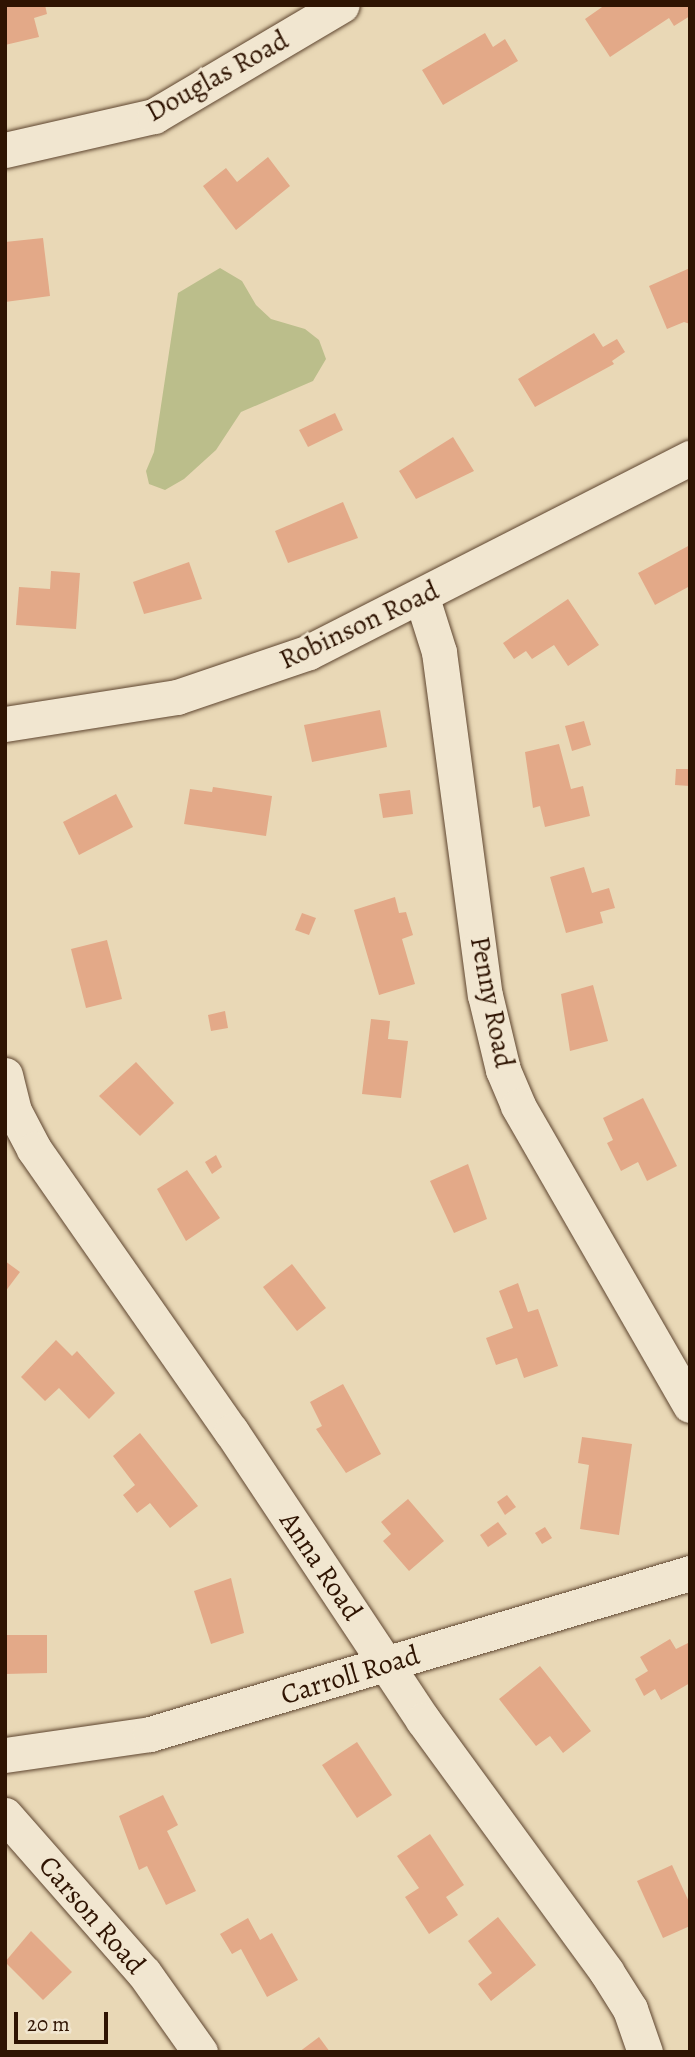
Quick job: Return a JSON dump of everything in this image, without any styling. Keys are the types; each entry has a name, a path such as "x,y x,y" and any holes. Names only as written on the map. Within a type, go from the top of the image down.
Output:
{"street":[{"name":"Douglas Road","path":"5,150 154,116 342,5"},
{"name":"Robinson Road","path":"5,724 136,705 210,688 309,652 422,598 690,458"},
{"name":"Penny Road","path":"422,598 439,652 485,995 503,1070 541,1148 690,1405"},
{"name":"Anna Road","path":"5,1075 13,1130 386,1665 606,1971 630,2009 645,2052"},
{"name":"Carroll Road","path":"5,1755 150,1734 690,1573"},
{"name":"Carson Road","path":"5,1815 144,1973 200,2052"}],"green space":[{"path":"220,268 242,281 256,305 271,319 305,329 319,340 326,359 313,381 241,412 216,450 184,479 165,490 149,484 146,471 154,452 178,293"}],"building":[{"path":"5,5 45,5 47,14 34,18 39,37 5,45"},
{"path":"605,5 690,5 690,16 674,26 669,18 610,57 585,19"},
{"path":"485,33 493,47 505,39 518,61 443,105 422,70"},
{"path":"268,157 290,186 236,230 203,186 226,168 237,182"},
{"path":"43,238 50,296 5,302 5,242"},
{"path":"690,268 690,324 684,322 667,329 649,286"},
{"path":"594,333 603,347 617,339 625,352 612,361 614,364 535,407 518,379"},
{"path":"335,413 343,430 308,447 299,430"},
{"path":"453,437 474,471 416,499 399,471"},
{"path":"343,502 358,538 288,563 275,531"},
{"path":"690,545 690,586 655,605 638,573"},
{"path":"189,562 202,599 144,614 133,582"},
{"path":"51,571 80,573 76,629 16,625 19,587 50,589"},
{"path":"568,599 599,645 568,666 554,645 532,659 526,651 514,659 503,643"},
{"path":"380,710 387,747 312,762 304,725"},
{"path":"584,721 591,745 572,751 565,726"},
{"path":"559,744 571,789 583,786 590,816 545,827 540,806 533,808 525,752"},
{"path":"676,769 690,769 690,786 675,785"},
{"path":"213,787 272,796 266,836 184,824 190,789 212,792"},
{"path":"410,790 413,814 383,818 379,794"},
{"path":"116,794 133,827 79,855 63,822"},
{"path":"584,867 592,893 609,888 615,908 600,912 603,923 566,933 550,877"},
{"path":"395,897 399,913 406,912 413,935 402,939 415,984 379,995 354,910"},
{"path":"302,913 316,918 309,935 295,930"},
{"path":"107,940 122,999 86,1008 71,949"},
{"path":"593,985 608,1041 570,1051 561,994"},
{"path":"225,1011 228,1028 211,1031 208,1015"},
{"path":"371,1019 390,1021 388,1039 408,1041 401,1098 362,1094"},
{"path":"136,1062 174,1103 140,1136 99,1096"},
{"path":"643,1098 677,1166 647,1181 638,1162 621,1171 607,1143 613,1140 603,1118"},
{"path":"216,1155 222,1167 212,1174 205,1162"},
{"path":"468,1164 487,1219 454,1233 430,1181"},
{"path":"187,1170 220,1218 186,1241 157,1189"},
{"path":"5,1261 20,1272 5,1292"},
{"path":"292,1264 326,1308 297,1331 263,1287"},
{"path":"518,1283 528,1312 538,1309 558,1366 524,1378 517,1358 496,1365 486,1338 513,1328 499,1291"},
{"path":"56,1340 72,1356 77,1351 115,1393 89,1419 59,1388 45,1401 21,1377"},
{"path":"343,1384 381,1454 346,1473 316,1429 322,1426 310,1402"},
{"path":"140,1433 198,1506 170,1528 150,1503 137,1513 123,1495 135,1485 113,1456"},
{"path":"582,1437 632,1444 619,1535 580,1529 589,1465 578,1463"},
{"path":"507,1495 516,1507 505,1515 497,1502"},
{"path":"408,1499 444,1541 409,1571 383,1541 391,1534 381,1522"},
{"path":"498,1522 507,1534 488,1547 480,1535"},
{"path":"545,1527 552,1538 542,1544 535,1533"},
{"path":"231,1578 244,1633 211,1644 194,1591"},
{"path":"5,1635 47,1635 47,1673 5,1674"},
{"path":"670,1639 676,1649 690,1642 690,1683 661,1700 655,1689 644,1696 635,1679 648,1671 640,1657"},
{"path":"540,1666 591,1731 563,1753 550,1736 536,1746 499,1699"},
{"path":"357,1742 392,1795 357,1818 322,1765"},
{"path":"163,1795 178,1825 167,1831 196,1891 166,1905 147,1866 139,1870 119,1816"},
{"path":"430,1834 464,1885 446,1897 458,1915 429,1934 405,1897 419,1888 397,1856"},
{"path":"672,1865 690,1904 690,1926 663,1938 637,1881"},
{"path":"498,1917 536,1965 491,2001 478,1984 492,1973 468,1941"},
{"path":"248,1918 260,1940 272,1933 298,1980 267,1997 241,1949 232,1954 220,1934"},
{"path":"31,1931 72,1972 43,2000 5,1962"},
{"path":"319,2037 330,2052 299,2052"}]}
